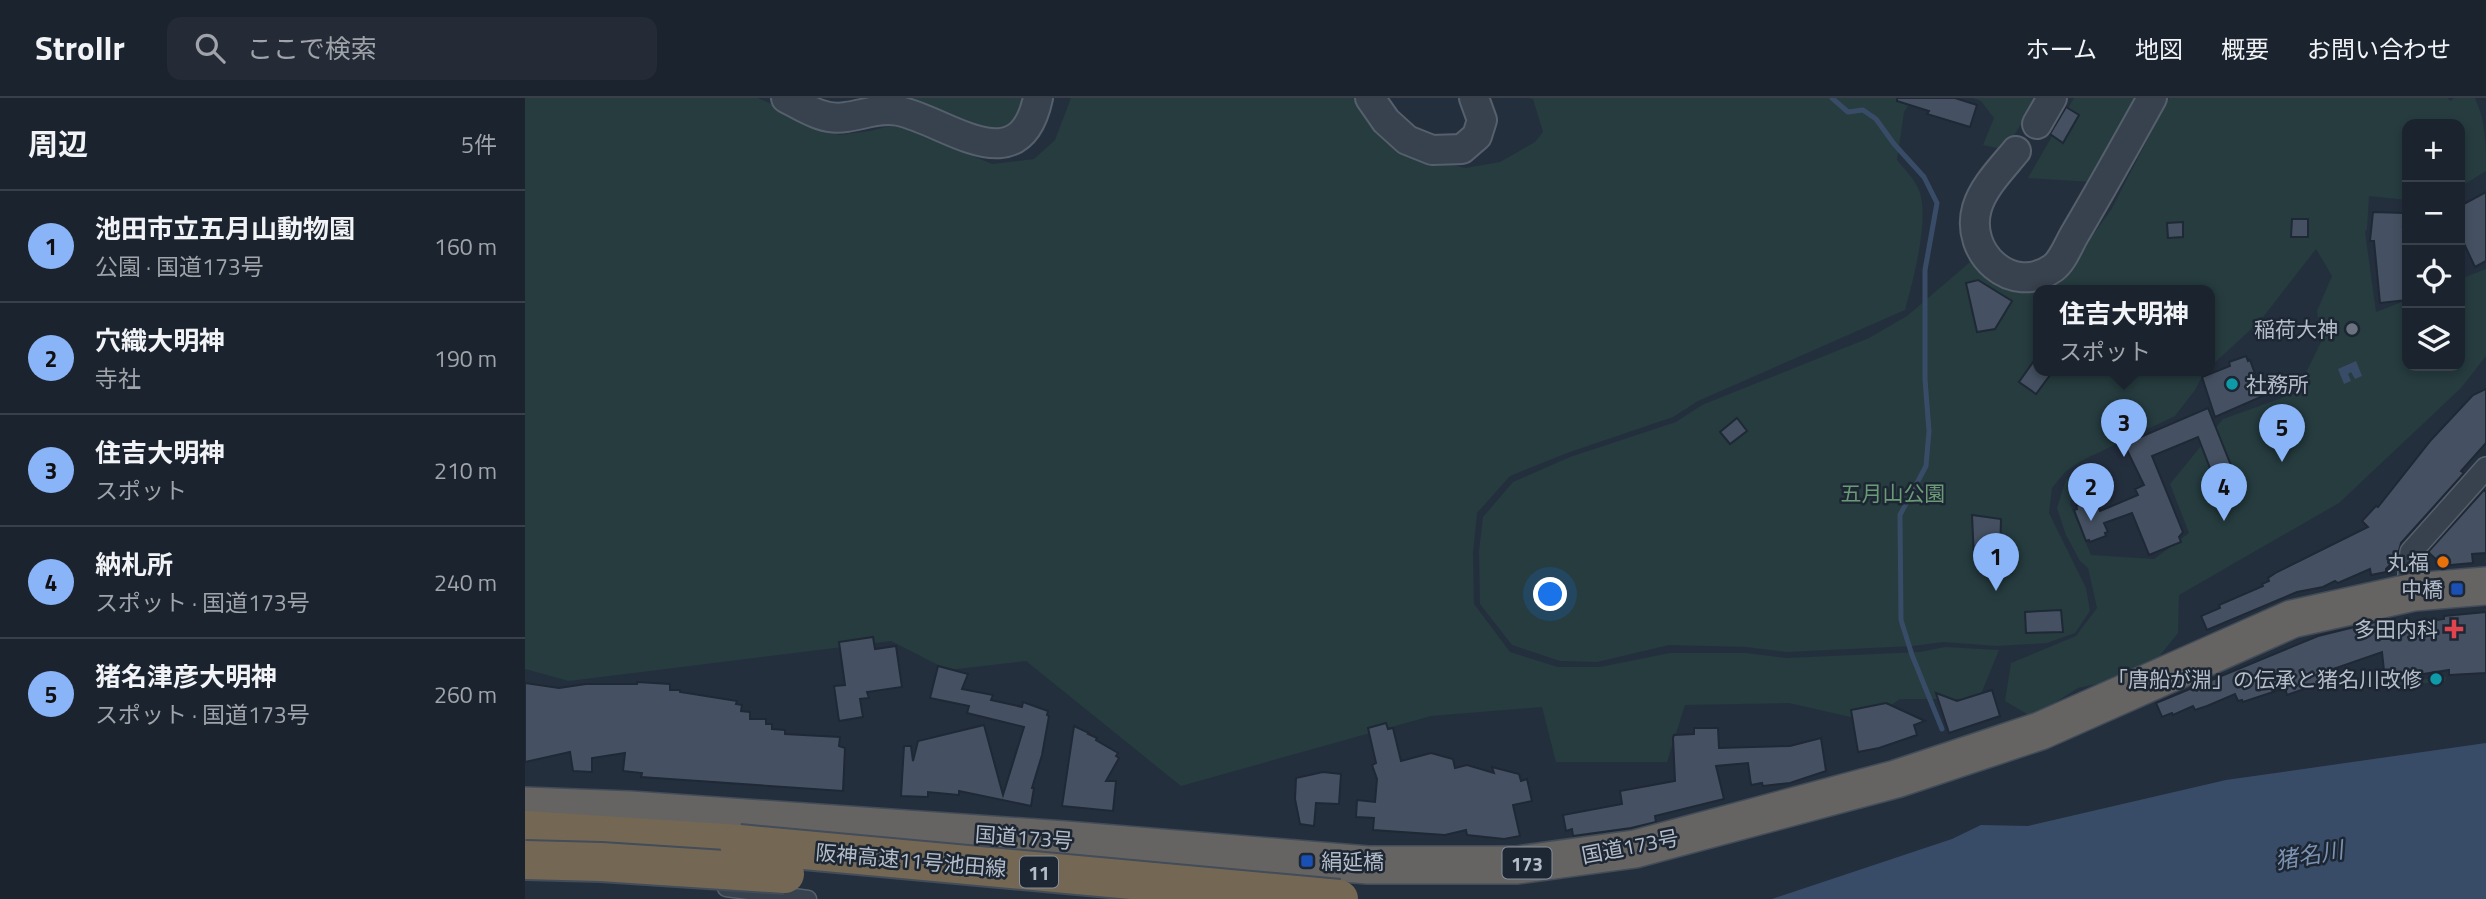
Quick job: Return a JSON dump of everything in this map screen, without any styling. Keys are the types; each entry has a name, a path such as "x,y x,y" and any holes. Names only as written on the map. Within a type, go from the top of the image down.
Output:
{"highway":[{"name":"国道173号","path":"525,806 630,810 1051,839 1368,865 1517,865 1635,849 1896,779 2040,731 2292,619 2414,592 2486,586"},
{"name":"阪神高速11号池田線","path":"525,830 739,844 1339,899"},
{"name":"阪神高速11号池田線","path":"525,860 737,870 1063,899"}],"street":[{"path":"786,98 811,112 827,117 843,118 875,111 898,111 978,142 997,142 1011,140 1027,130 1038,98"},
{"path":"1370,98 1386,121 1407,140 1432,150 1462,149 1477,136 1482,120 1474,98"},
{"path":"2052,98 1977,207 1978,245 1992,266 2012,275 2031,277 2055,266 2109,178 2152,98"},
{"path":"2414,592 2409,574 2411,552 2486,468"},
{"path":"525,868 592,870 808,899"}],"green space":[{"path":"525,98 758,98 839,135 898,124 992,164 1034,159 1055,140 1071,98 1357,98 1432,159 1465,168 1500,162 1535,142 1543,132 1533,99 1528,98 1913,98 1904,112 1897,160 1917,186 1923,212 1920,247 1905,310 1698,401 1673,417 1567,453 1510,476 1477,513 1473,553 1474,604 1510,652 1558,667 1600,667 1670,653 1746,653 1787,658 1920,652 1945,647 1999,650 1979,699 1900,699 1868,721 1789,703 1685,705 1667,762 1556,762 1542,707 1431,716 1181,786 1026,661 948,670 891,641 569,681 525,669"},
{"path":"901,98 1028,98 1021,121 999,131 981,129"},
{"path":"1973,98 2037,98 2005,150 1983,145 1994,118 1981,101"},
{"path":"2074,98 2143,98 2092,182 2028,178"},
{"name":"五月山公園","path":"2169,98 2448,98 2450,101 2454,98 2475,98 2479,107 2486,171 2465,184 2465,119 2402,119 2402,199 2369,196 2365,232 2376,312 2402,302 2402,371 2465,371 2465,277 2486,269 2486,356 2461,388 2339,503 2179,595 2178,633 2145,674 2078,688 2032,717 2005,701 2011,663 2076,636 2097,608 2088,568 2080,561 2066,535 2057,508 2066,479 2076,476 2070,504 2091,555 2154,559 2189,533 2170,484 2223,419 2296,393 2321,342 2317,311 2332,276 2316,249 2260,321 2215,362 2215,285 2044,285 2073,262 2111,210"},
{"name":"五月山公園","path":"1976,257 2002,282 2029,293 2033,291 2033,376 2202,376 2175,416 2081,461 2065,472 2052,488 2049,513 2086,588 2090,611 2075,633 2047,643 1997,646 1943,642 1786,652 1746,647 1669,645 1597,662 1560,661 1512,645 1480,604 1479,551 1483,517 1513,482 1570,457 1676,422 1702,405 1869,338 1907,316"},
{"path":"2446,677 2445,681 2391,687 2388,683"}],"water":[{"path":"2356,361 2362,376 2355,379 2351,372 2348,374 2351,381 2344,384 2338,369"},
{"name":"猪名川","path":"2486,743 2486,899 1772,899 1952,839 1981,825 2028,826 2226,780"}],"building":[{"path":"1897,98 1955,98 1977,105 1970,127 1927,114 1929,111 1897,101"},
{"path":"2066,107 2079,115 2063,143 2050,134"},
{"path":"2486,192 2486,261 2475,267 2465,246 2465,203"},
{"path":"2373,212 2402,213 2402,301 2380,303 2374,241 2370,241"},
{"path":"2292,219 2308,219 2308,237 2291,237"},
{"path":"2183,222 2183,237 2168,238 2167,223"},
{"path":"1978,280 2012,301 1995,329 1977,332 1966,283"},
{"name":"社務所","path":"2246,356 2248,361 2250,360 2263,396 2215,417 2202,377 2215,376 2215,372 2230,366 2229,362"},
{"path":"2033,362 2033,376 2049,376 2036,394 2019,382"},
{"path":"2486,389 2486,443 2461,471 2464,473 2401,543 2397,558 2386,572 2371,575 2370,569 2338,583 2335,581 2323,587 2297,592 2207,630 2201,616 2263,586 2262,584 2269,581 2268,578 2277,572 2368,527 2362,521 2378,507 2431,440 2473,395"},
{"path":"2208,408 2236,478 2217,486 2198,437 2152,456 2183,532 2179,537 2181,542 2149,555 2132,513 2104,523 2108,532 2105,533 2106,536 2086,541 2074,510 2077,509 2076,506 2095,498 2100,511 2138,495 2135,489 2144,485 2124,444"},
{"path":"1737,418 1747,431 1730,444 1720,432"},
{"path":"2484,490 2486,553 2472,554 2473,563 2439,566 2438,561 2428,552"},
{"path":"1972,515 2001,519 2000,553 1983,552 1982,558 1974,558"},
{"path":"2012,553 2012,573 1988,574 1987,554"},
{"path":"2061,610 2063,632 2026,633 2025,612"},
{"path":"2486,612 2486,673 2449,675 2449,670 2385,680 2382,652 2330,670 2333,679 2287,695 2285,688 2243,702 2238,701 2235,694 2195,710 2193,706 2162,717 2156,703 2318,636 2383,620 2389,625 2397,623 2397,626 2444,619 2444,616"},
{"path":"873,637 875,649 896,646 902,687 867,692 869,698 860,699 863,717 839,721 834,686 845,685 839,642"},
{"path":"938,666 968,674 962,689 993,695 991,700 1022,707 1023,702 1048,711 1042,755 1032,788 1031,806 959,791 959,795 928,792 928,797 901,796 904,746 911,746 913,761 918,741 984,725 1003,795 1024,727 967,713 969,706 930,698"},
{"path":"637,682 670,684 670,690 737,701 736,704 742,705 741,711 750,712 750,719 766,719 766,724 772,724 772,729 785,730 785,734 840,737 839,746 845,748 843,791 641,777 642,773 623,771 625,753 592,758 592,772 573,771 570,752 525,762 525,683 559,688"},
{"path":"1992,690 2000,716 1949,733 1936,693 1957,701"},
{"path":"1886,703 1925,721 1914,725 1917,735 1858,752 1851,710"},
{"path":"1386,723 1388,729 1393,728 1401,761 1431,753 1453,759 1455,768 1467,765 1494,773 1492,767 1519,774 1521,781 1527,779 1532,801 1513,805 1520,836 1504,839 1467,835 1466,830 1445,835 1373,830 1374,818 1356,817 1357,800 1375,802 1377,779 1372,765 1376,763 1368,728"},
{"path":"1074,726 1118,753 1116,756 1119,758 1106,781 1116,781 1113,811 1062,806"},
{"path":"1694,728 1718,728 1719,748 1790,746 1821,738 1826,771 1790,783 1763,786 1762,783 1751,785 1748,763 1716,766 1724,799 1655,816 1656,822 1631,828 1573,836 1572,829 1566,831 1563,815 1622,804 1620,791 1675,781 1674,735 1694,734"},
{"path":"1323,772 1341,774 1339,804 1316,803 1314,826 1300,824 1295,799 1296,778"}],"waterway":[{"path":"1832,98 1848,112 1863,110 1876,119 1924,177 1937,203 1925,270 1925,379 1929,431 1926,466 1900,515 1901,620 1942,729"}],"place":[{"name":"稲荷大神","path":"2352,329"},
{"name":"社務所","path":"2232,384"},
{"name":"住吉大明神","path":"2124,457"},
{"name":"猪名津彦大明神","path":"2282,462"},
{"name":"穴織大明神","path":"2091,521"},
{"name":"納札所","path":"2224,521"},
{"name":"丸福","path":"2443,562"},
{"name":"中橋","path":"2457,589"},
{"name":"池田市立五月山動物園","path":"1996,591"},
{"name":"多田内科","path":"2454,629"},
{"name":"「唐船が淵」の伝承と猪名川改修","path":"2436,679"},
{"name":"絹延橋","path":"1307,861"}]}
